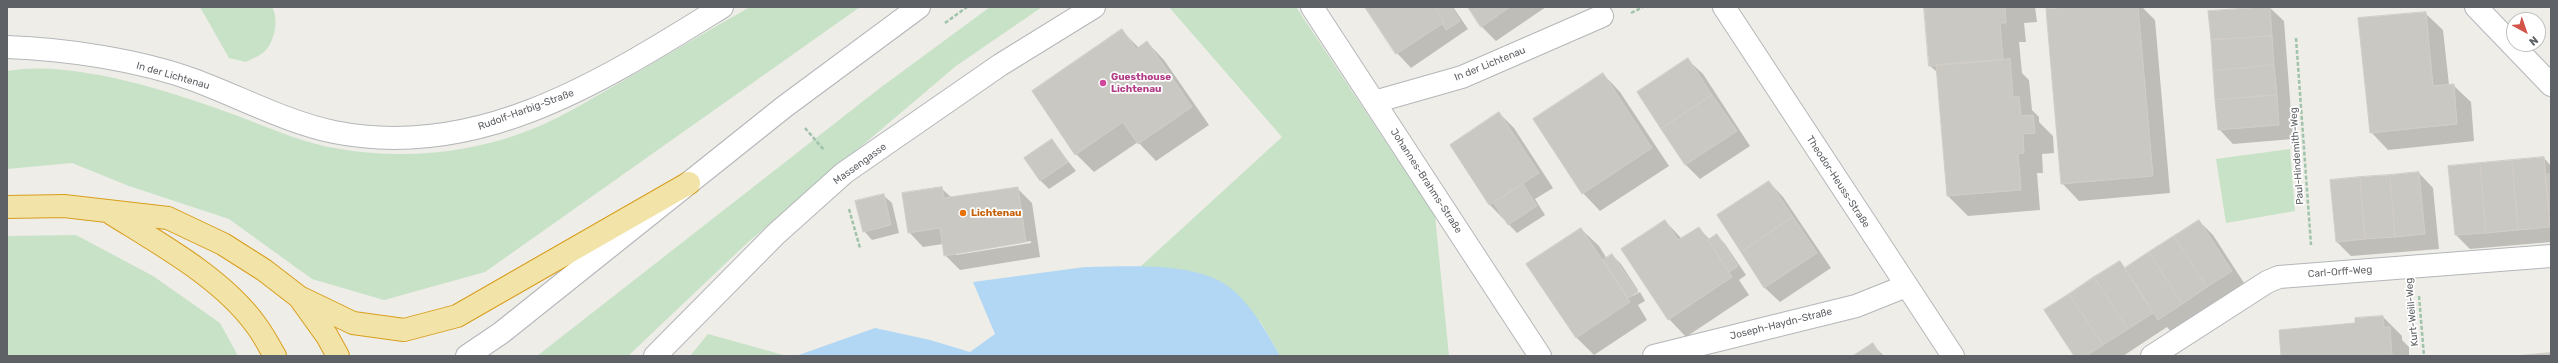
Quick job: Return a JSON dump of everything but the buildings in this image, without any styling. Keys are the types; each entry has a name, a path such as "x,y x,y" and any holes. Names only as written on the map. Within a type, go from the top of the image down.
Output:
{"highway":[{"path":"7,207 64,206 168,218 223,244 264,270 299,297 353,323 404,330 456,316 689,183"},
{"path":"107,212 163,246 227,293 256,324 275,356"},
{"path":"299,297 327,336 338,356"}],"street":[{"name":"Rudolf-Harbig-Straße","path":"333,131 371,137 415,139 485,127 570,96 660,46 722,7"},
{"path":"467,356 501,333 784,107 919,7"},
{"name":"Massengasse","path":"655,356 776,234 840,176 1000,65 1094,7"},
{"name":"Johannes-Brahms-Straße","path":"1312,7 1540,356"},
{"name":"Theodor-Heuss-Straße","path":"1724,7 1953,356"},
{"path":"2476,7 2551,85"},
{"name":"In der Lichtenau","path":"1374,102 1462,77 1602,16"},
{"name":"In der Lichtenau","path":"7,47 44,49 88,55 192,79 283,116 333,131"},
{"name":"Carl-Orff-Weg","path":"2152,356 2266,282 2279,277 2313,273 2551,256"},
{"name":"Joseph-Haydn-Straße","path":"1654,356 1856,306 1906,286"}],"path":[{"name":"Paul-Hindemith-Weg","path":"2296,38 2313,273"},
{"path":"784,107 802,123 840,176 860,248"},
{"name":"Kurt-Weill-Weg","path":"2417,266 2424,356"}],"green space":[{"path":"200,7 272,7 275,18 275,30 271,42 263,53 246,62 229,58"},
{"path":"750,7 860,7 485,272 384,300 312,279 229,219 129,186 72,163 7,169 7,71 34,69 62,70 124,80 155,88 238,116 289,136 327,147 389,154 439,152 464,149 512,137 546,123 569,112"},
{"path":"990,7 1042,7 956,66 746,244 628,356 537,356 880,88"},
{"path":"1169,7 1296,7 1435,216 1449,356 1280,356 1260,321 1140,267 1282,137"},
{"path":"2290,149 2295,211 2226,223 2216,159"},
{"path":"76,235 153,276 220,323 238,356 7,356 7,236"},
{"path":"708,334 787,356 690,356"}],"water":[{"path":"1085,267 1163,267 1202,274 1220,281 1234,291 1248,306 1260,322 1280,356 796,356 875,328 930,340 970,352 995,334 973,282"}],"place":[{"name":"Guesthouse Lichtenau","path":"1103,83"},
{"name":"Lichtenau","path":"963,213"}]}
